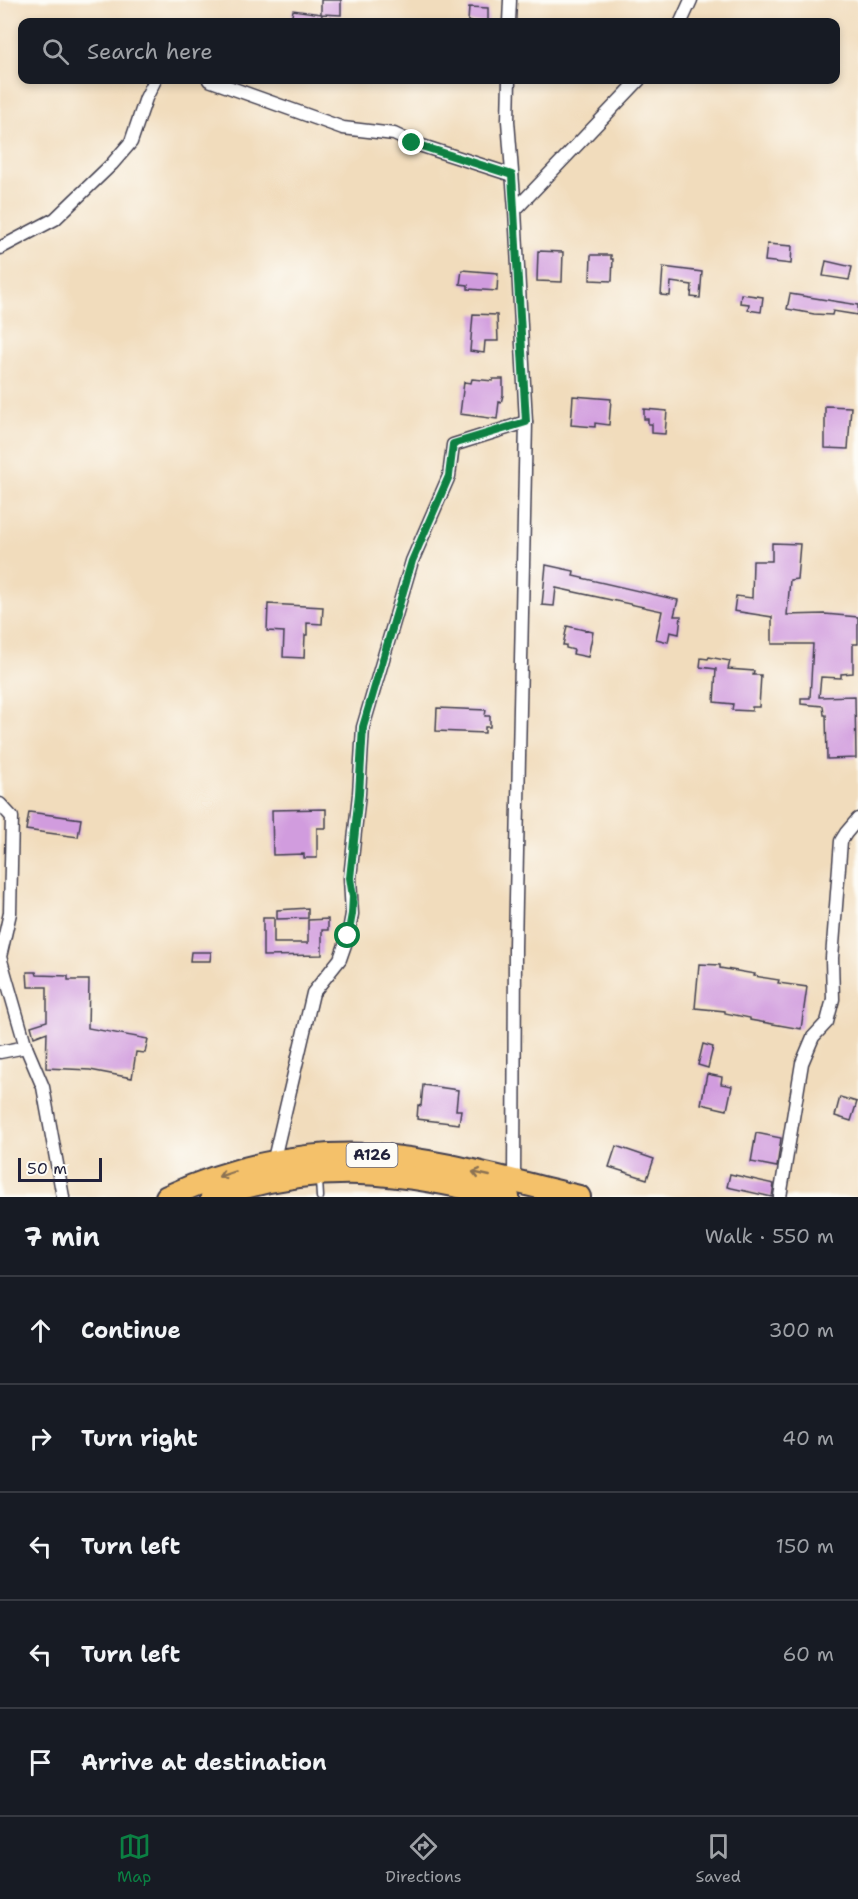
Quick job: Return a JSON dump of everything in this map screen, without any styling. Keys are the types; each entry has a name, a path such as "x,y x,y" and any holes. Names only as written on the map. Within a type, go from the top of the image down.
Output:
{"highway":[{"name":"A126","path":"166,1197 229,1173 273,1163 323,1156 370,1155 429,1163 511,1192"},
{"name":"A126","path":"212,1197 246,1192 318,1173 367,1172 511,1192 579,1197"}],"street":[{"path":"510,0 510,18"},
{"path":"683,18 691,0"},
{"path":"0,248 55,219 112,164 131,142 153,84"},
{"path":"220,84 344,128 394,134 412,143 512,175"},
{"path":"508,84 508,121 526,422 511,1192"},
{"path":"515,210 635,84"},
{"path":"273,1163 313,993 340,959 348,936 352,914 353,897 350,878 359,794 361,735 406,576 449,476 453,444 526,422"},
{"path":"0,804 12,817 10,913 0,957 26,1047 43,1087 63,1197"},
{"path":"780,1197 802,1064 813,1037 827,1022 833,999 832,958 841,841 858,819"},
{"path":"0,1053 26,1047"}],"lane":[{"path":"318,1173 320,1197"}],"building":[{"path":"321,0 341,0 341,15 322,14 322,18 292,18 293,10 321,14"},
{"path":"469,7 488,8 488,18 468,18"},
{"path":"767,244 792,246 791,264 765,261"},
{"path":"538,251 563,252 562,282 537,281"},
{"path":"591,255 611,255 613,259 612,281 590,280"},
{"path":"826,261 852,267 849,280 823,276"},
{"path":"663,267 702,272 700,298 691,297 692,285 671,282 670,296 661,295"},
{"path":"462,270 498,273 497,291 468,289 468,285 460,284"},
{"path":"741,294 763,297 761,312 748,310 749,304 740,303"},
{"path":"790,294 858,305 858,315 833,311 832,315 814,314 787,309"},
{"path":"473,314 497,315 498,341 485,341 484,353 470,351"},
{"path":"472,379 493,381 493,379 503,379 503,395 501,403 499,402 497,419 460,414 464,382 471,383"},
{"path":"573,396 611,399 609,425 595,423 595,427 571,425"},
{"path":"825,406 851,407 848,449 825,448"},
{"path":"644,409 667,411 665,434 652,433 652,424 648,424 648,419 644,419"},
{"path":"772,543 800,544 797,579 790,580 787,615 825,614 858,617 858,644 853,644 853,673 841,674 841,678 821,677 819,697 855,696 856,758 827,759 826,715 824,715 823,706 801,704 801,698 810,698 813,644 772,644 772,617 734,611 736,596 752,598 753,561 772,561"},
{"path":"546,565 574,571 573,576 678,600 674,616 681,616 679,634 670,632 668,642 656,639 662,611 556,588 554,606 542,605"},
{"path":"268,604 323,607 322,624 307,623 304,658 283,657 284,632 267,631"},
{"path":"567,626 593,632 588,657 573,654 574,650 563,645"},
{"path":"709,657 730,661 728,669 754,671 753,675 761,675 759,707 752,707 752,711 732,710 733,704 714,702 716,669 700,667 701,658 708,659"},
{"path":"437,708 486,710 485,716 490,716 490,727 485,727 485,733 436,731"},
{"path":"326,809 326,828 317,828 317,858 304,858 304,854 273,855 272,810"},
{"path":"29,812 81,819 78,837 26,830"},
{"path":"308,908 308,918 277,919 277,910"},
{"path":"263,918 274,918 274,943 308,943 308,920 328,919 328,930 322,930 322,955 263,956"},
{"path":"191,952 211,952 210,961 190,961"},
{"path":"699,964 720,965 720,968 779,980 778,983 807,987 801,1029 750,1020 750,1018 725,1013 725,1011 695,1008"},
{"path":"27,972 36,972 37,975 68,976 68,980 89,980 88,1028 148,1039 145,1053 136,1052 132,1078 90,1070 46,1068 47,1032 34,1037 31,1026 47,1021 47,987 28,987"},
{"path":"703,1044 713,1047 708,1068 698,1065"},
{"path":"707,1074 722,1077 721,1084 732,1086 727,1110 701,1104"},
{"path":"423,1085 458,1090 456,1110 461,1110 459,1124 417,1119"},
{"path":"840,1097 857,1102 851,1121 835,1116"},
{"path":"756,1133 781,1138 777,1167 751,1162"},
{"path":"616,1146 654,1159 647,1179 609,1167"},
{"path":"730,1174 774,1184 772,1197 727,1187"}],"route":[{"path":"348,936 352,914 353,897 350,878 359,794 361,735 404,584 449,476 453,444 526,422 512,175 412,143"}]}
